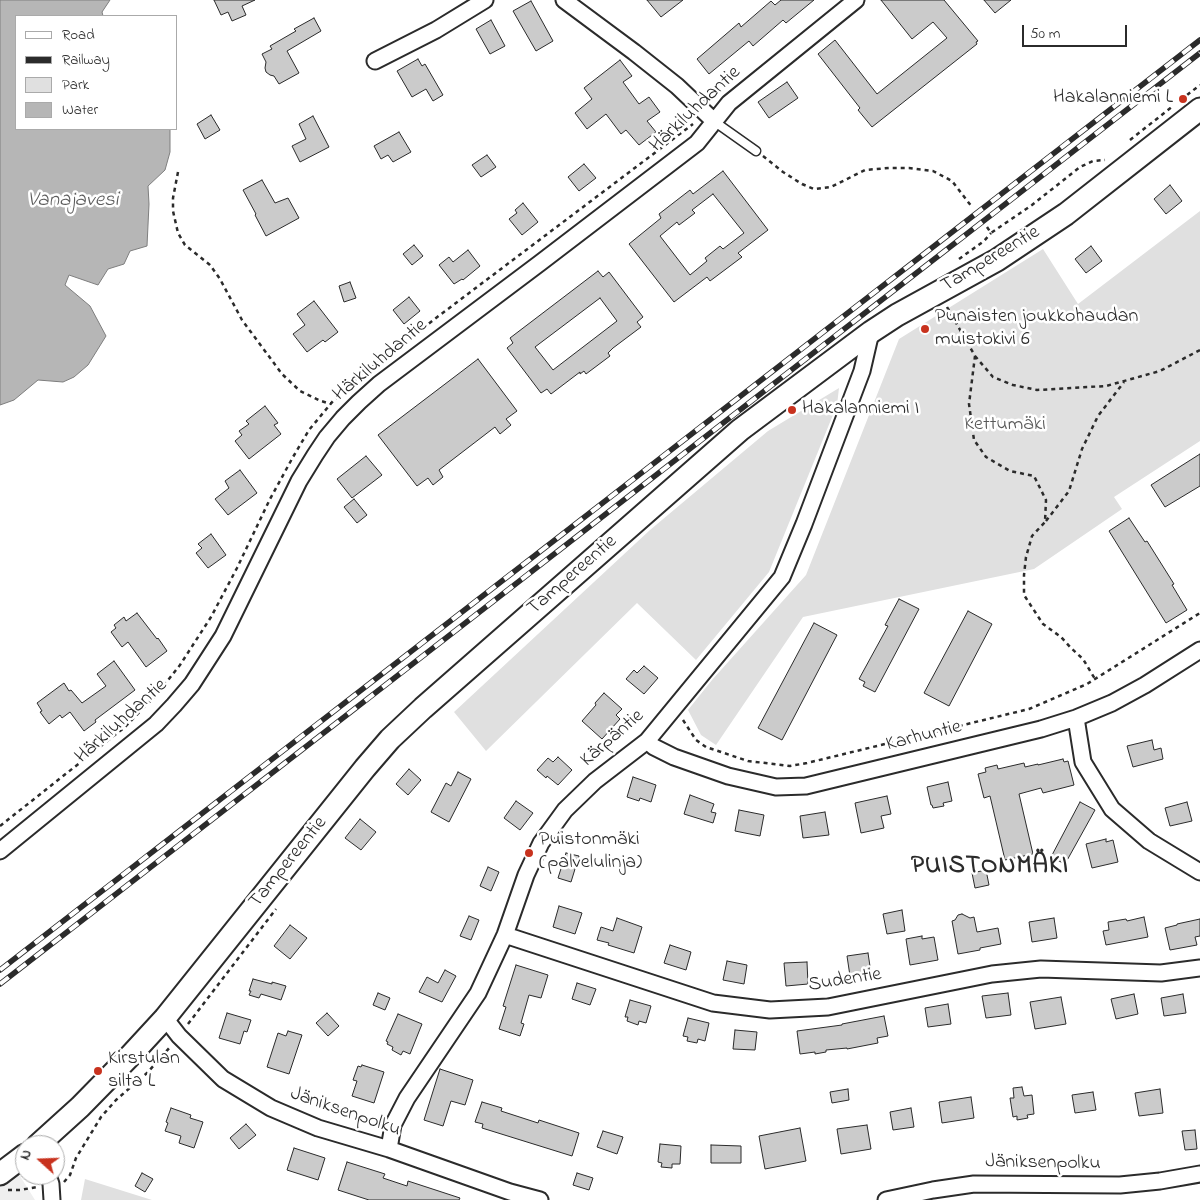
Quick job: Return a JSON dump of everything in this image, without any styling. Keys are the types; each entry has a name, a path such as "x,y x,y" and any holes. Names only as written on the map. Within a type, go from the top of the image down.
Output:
{"main road":[{"name":"Tampereentie","path":"49,1135 80,1107 165,1018 365,768 423,708 740,430 871,332 897,315 997,260 1066,214 1200,109"},
{"path":"1,1182 15,1166"}],"street":[{"path":"375,61 436,30 485,0"},
{"path":"564,0 677,86 710,117"},
{"name":"Härkiluhdantie","path":"0,851 156,724 192,684 223,636 299,481 326,437 343,418 379,384 697,143 710,117 730,103 856,0"},
{"name":"Kärpäntie","path":"389,1149 393,1125 407,1098 478,993 505,935 526,876 541,843 564,810 594,781 647,741 782,577 862,371 871,332"},
{"name":"Karhuntie","path":"647,741 654,747 674,757 728,776 776,788 806,786 1041,730 1076,718 1112,703 1145,685 1200,650"},
{"path":"1076,718 1083,762 1112,809 1150,841 1200,872"},
{"name":"Sudentie","path":"505,935 713,1004 770,1010 828,1007 992,974 1041,969 1161,973 1200,968"},
{"name":"Jäniksenpolku","path":"165,1018 179,1036 224,1079 270,1108 318,1128 389,1149 508,1196 540,1200"},
{"name":"Jäniksenpolku","path":"886,1200 974,1184 1120,1185 1200,1174"},
{"path":"50,1185 52,1200"}],"lane":[{"path":"710,117 756,151"}],"path":[{"path":"0,826 125,727 158,694 180,665 211,617 270,499 309,430 355,380 693,123 710,117"},
{"path":"756,151 783,172 814,189 831,187 865,170 909,168 932,171 952,181 972,207"},
{"path":"976,246 1080,168 1093,161 1108,160"},
{"path":"178,172 172,211 178,233 185,246 210,265 242,320 282,374 300,391 331,404"},
{"path":"988,227 991,233"},
{"path":"945,304 975,356 993,377 1013,385 1037,390 1106,386 1160,370 1200,350"},
{"path":"975,356 969,404 974,440 986,457 1010,471 1034,476 1046,500 1045,522"},
{"path":"1095,679 1083,659 1061,637 1043,624 1024,595 1024,575 1026,557 1032,536 1069,492 1082,449 1098,416 1125,381"},
{"path":"674,709 696,740 706,746 748,761 790,766 807,764 1029,709 1095,679 1200,613"},
{"path":"65,1182 70,1176 76,1158 101,1116 147,1073 179,1036 281,903"},
{"path":"1,1182 20,1190 35,1185"}],"shaded area":[{"path":"15,1168 15,1185 26,1185 35,1200 0,1200 0,1178"}],"green space":[{"name":"Kettumäki","path":"1200,211 1200,441 1114,497 1122,509 1034,569 803,617 716,745 701,735 688,710 712,680 806,575 899,339 1043,249 1078,304"},
{"path":"839,388 837,405 769,572 696,660 637,603 486,751 454,712 650,530 768,431"},
{"path":"85,1179 152,1200 81,1200"}],"water":[{"name":"Vanajavesi","path":"0,0 110,0 102,12 103,15 15,15 15,130 170,130 170,152 165,170 148,186 147,246 130,251 124,264 108,269 98,285 69,275 65,285 90,306 106,336 88,365 74,377 63,382 38,380 14,400 0,405"}],"building":[{"path":"214,0 255,0 242,6 246,15 232,21 228,12 221,15"},
{"path":"647,0 683,0 661,17"},
{"path":"781,0 814,0 786,23 783,20 753,46 749,41 709,74 697,59 739,23 741,27 771,1 775,5"},
{"path":"881,0 944,0 978,41 976,42 977,44 872,127 858,110 860,108 818,54 835,40 877,94 947,38 933,22 912,39"},
{"path":"984,0 1011,0 995,13"},
{"path":"531,1 553,41 536,51 513,11"},
{"path":"314,18 321,31 287,51 299,73 279,84 274,76 266,72 266,62 262,54 272,49 270,46 296,31 294,29"},
{"path":"491,20 505,46 490,54 476,29"},
{"path":"418,59 422,66 425,64 443,95 433,101 426,89 412,97 397,71"},
{"path":"620,60 632,76 623,82 639,104 649,97 660,112 647,121 656,132 639,145 626,130 621,134 606,114 587,129 575,113 592,99 584,88"},
{"path":"787,82 798,98 769,118 758,102"},
{"path":"211,115 220,130 205,139 197,124"},
{"path":"313,116 329,147 300,162 292,146 306,139 299,124"},
{"path":"399,132 411,152 393,162 388,155 381,159 374,146"},
{"path":"487,155 496,167 481,177 472,165"},
{"path":"584,164 596,178 579,191 568,177"},
{"path":"723,171 768,230 738,253 742,257 710,281 707,277 674,302 629,244 661,218 659,214 690,190 693,194","holes":["713,194 744,233 723,249 720,246 705,258 707,261 690,275 660,236 677,222 679,225 695,213 692,210"]},
{"path":"262,180 275,203 288,198 299,218 266,236 243,190"},
{"path":"1170,185 1182,201 1166,214 1154,199"},
{"path":"523,203 538,222 522,235 509,219 517,213 515,210"},
{"path":"414,245 423,256 412,265 403,254"},
{"path":"1091,246 1102,261 1086,273 1075,259"},
{"path":"468,250 480,266 463,280 454,284 439,265 449,257 453,262"},
{"path":"598,271 603,277 609,272 643,317 637,322 641,327 613,348 608,353 610,356 586,374 584,371 580,374 580,372 551,394 547,389 541,393 507,348 513,343 510,338","holes":["600,298 617,321 553,370 535,347"]},
{"path":"350,282 356,298 344,302 339,286"},
{"path":"409,297 420,311 404,324 393,310"},
{"path":"314,301 338,332 307,352 293,334 305,325 297,314"},
{"path":"478,359 517,411 506,419 511,425 500,434 495,427 439,470 443,477 433,485 428,478 417,486 378,435"},
{"path":"265,406 278,423 274,425 281,434 249,459 235,441 242,435 239,431 249,424 246,421"},
{"path":"1200,454 1200,486 1165,507 1151,485"},
{"path":"366,456 382,475 352,498 337,479"},
{"path":"240,470 257,493 228,515 215,499 229,488 225,481"},
{"path":"354,499 367,515 357,523 344,507"},
{"path":"1129,518 1145,542 1147,541 1174,584 1172,585 1187,610 1166,623 1109,531"},
{"path":"211,534 226,555 208,568 196,553 202,548 198,544"},
{"path":"899,599 919,609 875,692 863,686 865,682 859,679 888,626 885,625"},
{"path":"968,611 992,624 949,706 924,693"},
{"path":"137,613 167,651 146,667 128,642 122,647 111,632 116,628 114,625 124,617 126,621"},
{"path":"814,623 837,635 782,740 758,728"},
{"path":"114,661 135,690 95,720 96,722 84,731 70,712 62,718 60,715 49,724 40,712 42,711 37,703 64,683 69,691 71,690 82,703 106,686 97,674"},
{"path":"644,666 658,678 644,694 626,679 634,670 637,673"},
{"path":"604,693 622,709 616,715 620,719 602,739 582,721"},
{"path":"1152,740 1154,750 1161,748 1163,759 1133,767 1127,746"},
{"path":"558,757 572,770 558,785 537,770 548,758 553,762"},
{"path":"1063,759 1064,762 1068,761 1074,785 1043,793 1041,788 1019,794 1033,854 1005,860 990,796 984,798 978,774 986,772 985,768 997,765 998,769 1024,763 1025,767"},
{"path":"409,769 421,780 408,795 396,784"},
{"path":"458,772 471,779 449,822 431,812 446,783 451,786"},
{"path":"633,777 656,785 651,802 640,798 639,801 627,797"},
{"path":"948,782 952,801 943,803 944,806 933,808 927,787"},
{"path":"690,795 714,804 711,812 716,813 713,823 684,814"},
{"path":"887,796 891,814 881,816 884,828 861,833 855,803"},
{"path":"516,801 533,813 520,830 504,818"},
{"path":"1080,802 1095,810 1065,864 1051,857"},
{"path":"1187,802 1192,821 1170,826 1165,808"},
{"path":"739,810 764,815 760,836 735,831"},
{"path":"825,812 829,835 803,838 800,816"},
{"path":"360,819 376,832 361,850 345,838"},
{"path":"1106,839 1106,842 1113,840 1118,862 1092,868 1086,844"},
{"path":"566,853 579,856 571,882 558,878"},
{"path":"488,867 499,872 491,891 480,886"},
{"path":"986,870 989,885 975,888 972,873"},
{"path":"559,906 582,913 575,934 553,927"},
{"path":"902,910 905,931 887,934 883,914"},
{"path":"962,914 970,918 974,917 977,932 998,928 1001,944 958,954 952,921"},
{"path":"469,916 479,920 471,940 460,936"},
{"path":"1144,917 1148,937 1106,945 1103,931 1109,930 1108,922 1126,919 1127,921"},
{"path":"617,918 642,927 634,953 597,940 601,927 613,931"},
{"path":"1054,918 1057,938 1032,942 1029,922"},
{"path":"1200,919 1200,936 1195,937 1197,945 1170,950 1165,928"},
{"path":"290,925 307,938 290,959 274,946"},
{"path":"922,936 922,939 934,937 938,960 910,965 906,939"},
{"path":"670,945 691,952 686,970 664,963"},
{"path":"868,953 871,973 850,976 847,956"},
{"path":"727,961 747,965 744,984 723,980"},
{"path":"807,962 808,984 786,986 784,963"},
{"path":"516,965 548,975 541,998 529,995 521,1023 524,1024 520,1036 499,1029 506,1007 503,1006"},
{"path":"445,970 456,976 442,1002 419,992 427,977 438,983"},
{"path":"253,979 286,986 281,1000 261,994 259,998 249,995"},
{"path":"577,983 596,989 590,1005 572,999"},
{"path":"378,993 390,998 385,1010 373,1005"},
{"path":"1008,993 1011,1015 986,1018 982,996"},
{"path":"1134,994 1138,1014 1116,1019 1111,999"},
{"path":"1183,994 1186,1013 1164,1016 1161,998"},
{"path":"1061,997 1066,1024 1035,1029 1030,1002"},
{"path":"630,1000 651,1006 646,1023 639,1021 638,1025 627,1021 628,1017 625,1017"},
{"path":"948,1004 951,1024 928,1027 925,1008"},
{"path":"227,1013 251,1020 247,1032 244,1031 240,1044 219,1038"},
{"path":"327,1013 339,1026 328,1036 316,1023"},
{"path":"398,1014 422,1024 410,1054 403,1051 401,1055 392,1050 393,1047 387,1044 388,1042 386,1041"},
{"path":"884,1016 888,1036 877,1038 878,1043 847,1049 826,1050 826,1052 815,1054 815,1052 800,1054 797,1031 842,1025"},
{"path":"688,1018 709,1023 705,1041 698,1039 697,1043 687,1041 688,1037 683,1036"},
{"path":"735,1030 757,1032 755,1050 733,1049"},
{"path":"288,1031 302,1035 289,1074 267,1067 278,1033 286,1036"},
{"path":"362,1065 384,1072 374,1103 352,1096 357,1081 353,1080 358,1066 361,1067"},
{"path":"440,1069 473,1080 465,1105 451,1101 443,1126 424,1120"},
{"path":"1022,1087 1024,1096 1032,1095 1034,1114 1027,1115 1028,1118 1017,1120 1017,1116 1013,1117 1010,1098 1014,1098 1013,1088"},
{"path":"848,1089 849,1100 832,1103 830,1092"},
{"path":"1160,1089 1163,1113 1139,1116 1135,1093"},
{"path":"1093,1092 1096,1110 1075,1113 1072,1095"},
{"path":"971,1097 974,1118 942,1123 939,1102"},
{"path":"482,1102 502,1108 501,1111 538,1123 539,1120 579,1133 572,1156 482,1128 483,1124 475,1122"},
{"path":"171,1108 191,1115 190,1118 203,1122 194,1148 179,1143 181,1136 165,1131"},
{"path":"911,1108 914,1127 893,1130 890,1112"},
{"path":"246,1124 256,1135 239,1149 230,1138"},
{"path":"867,1125 871,1149 841,1154 837,1129"},
{"path":"800,1128 806,1161 765,1169 759,1136"},
{"path":"1195,1130 1197,1149 1185,1150 1182,1131"},
{"path":"603,1131 623,1137 617,1154 597,1147"},
{"path":"660,1144 681,1146 680,1164 672,1164 672,1168 661,1167 662,1163 658,1162"},
{"path":"711,1145 741,1146 741,1163 711,1163"},
{"path":"294,1148 325,1158 318,1180 287,1170"},
{"path":"347,1162 385,1174 383,1178 407,1186 408,1181 460,1198 459,1200 369,1200 338,1190"},
{"path":"142,1173 153,1179 145,1192 135,1186"},
{"path":"577,1173 593,1178 589,1190 573,1185"}],"railway":[{"path":"0,970 1200,40"},
{"path":"0,984 1200,53"}],"place":[{"name":"Hakalanniemi L","path":"1183,99"},
{"name":"Punaisten joukkohaudan muistokivi 6","path":"925,329"},
{"name":"Hakalanniemi I","path":"792,410"},
{"name":"Puistonmäki (palvelulinja)","path":"529,853"},
{"name":"Kirstulan silta L","path":"98,1071"}],"district":[{"name":"PUISTONMÄKI","path":"990,868"}]}
